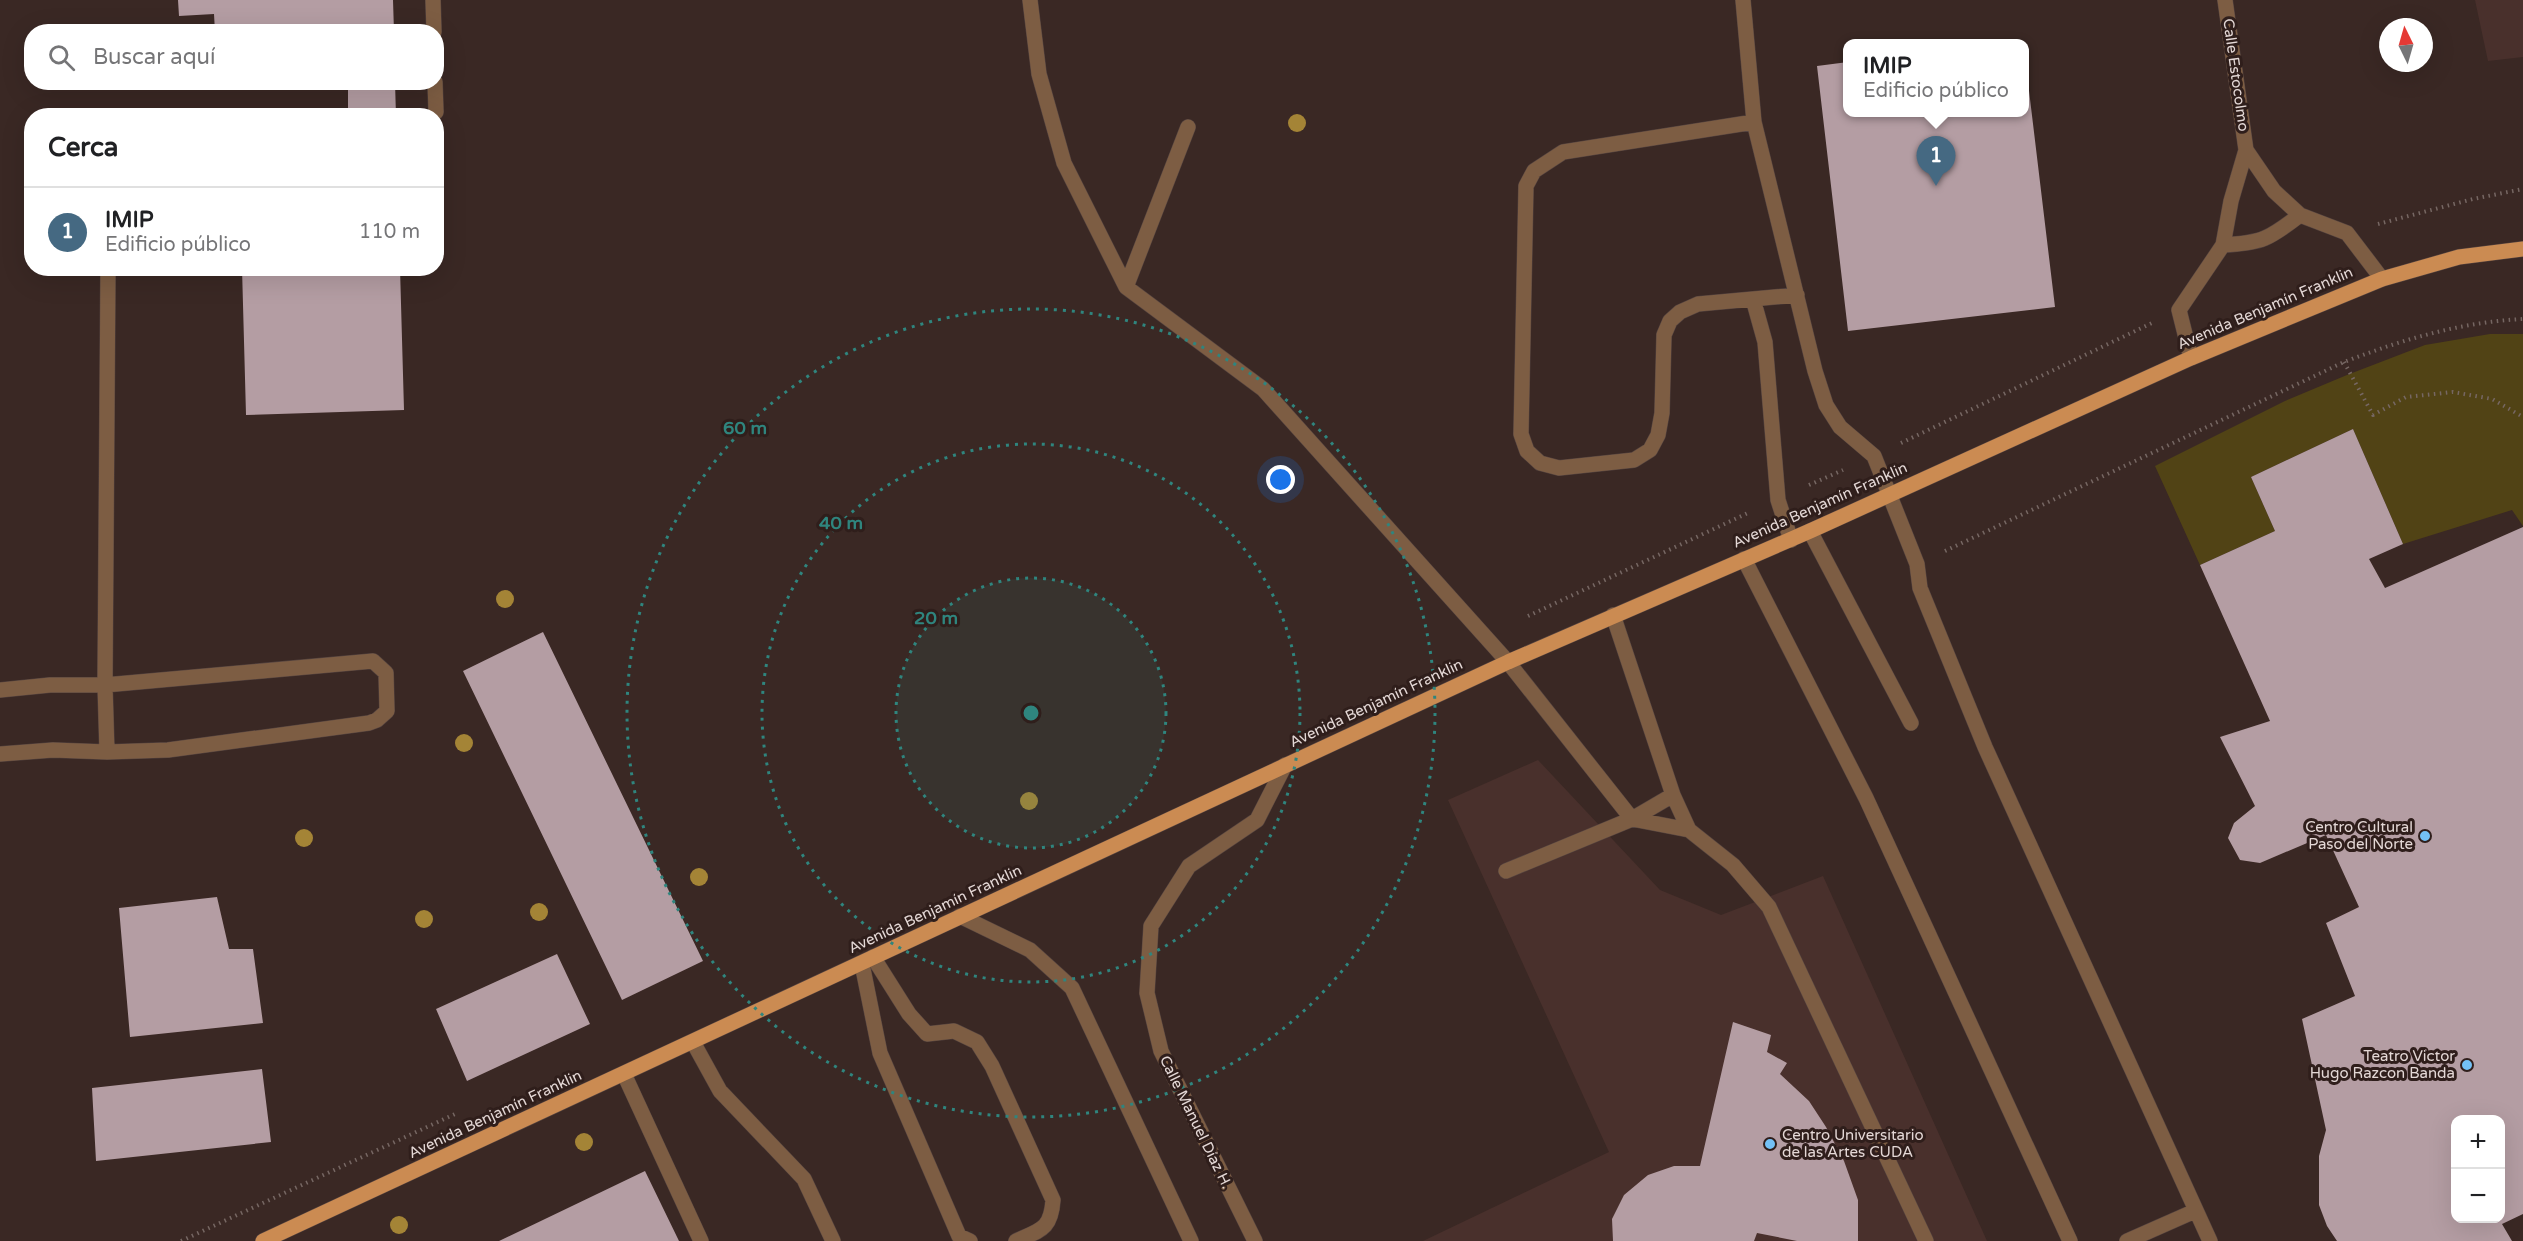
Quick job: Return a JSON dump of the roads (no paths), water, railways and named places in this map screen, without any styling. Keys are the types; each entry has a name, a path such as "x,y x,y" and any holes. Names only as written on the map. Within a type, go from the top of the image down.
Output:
{"main road":[{"name":"Avenida Benjamín Franklin","path":"263,1241 1509,662 1613,615 1791,540 2191,358 2382,279 2459,257 2523,249"}],"street":[{"path":"434,0 434,24"},
{"path":"1030,0 1039,74 1064,163 1126,287 1263,389 1509,662 1632,819 1689,830"},
{"path":"1743,0 1754,122 1815,371 1826,405 1840,427 1874,456 1917,564 1920,588 1985,747 2210,1241"},
{"name":"Calle Estocolmo","path":"2191,358 2179,310 2223,245 2231,201 2246,150 2225,0"},
{"path":"435,90 436,108"},
{"path":"1754,122 1563,152 1534,171 1526,186 1521,434 1527,451 1540,463 1559,468 1634,460 1650,450 1658,435 1662,413 1664,335 1670,321 1680,312 1698,304 1797,295"},
{"path":"1126,287 1188,127"},
{"name":"Calle Estocolmo","path":"2246,150 2274,191 2300,215 2347,233 2382,279"},
{"path":"2223,245 2254,243 2272,237 2300,215"},
{"path":"107,752 105,685 108,276"},
{"path":"1753,299 1765,342 1778,500 1791,540"},
{"path":"1810,531 1911,723"},
{"path":"1744,559 1866,798 2070,1241"},
{"path":"1613,615 1673,795 1689,830 1733,865 1769,907 1926,1241"},
{"path":"0,690 50,685 105,685 373,661 386,673 387,711 377,720 369,723 168,750 107,752 75,750 0,754"},
{"name":"Calle Manuel Díaz H.","path":"1255,1241 1161,1052 1147,993 1147,981 1151,926 1189,866 1257,820 1285,765"},
{"path":"1506,871 1632,819 1673,795"},
{"path":"960,916 1030,950 1072,988 1191,1241"},
{"path":"868,960 880,1053 959,1236 970,1241"},
{"path":"868,960 927,1034 954,1031 977,1042 992,1066 1053,1200 1052,1217 1043,1228 1016,1241"},
{"path":"693,1042 720,1092 804,1179 833,1241"},
{"path":"624,1074 701,1241"},
{"path":"2127,1241 2195,1211"}],"place":[{"name":"IMIP","path":"1936,186"},
{"name":"Centro Cultural Paso del Norte","path":"2425,836"},
{"name":"Teatro Victor Hugo Razcon Banda","path":"2467,1065"},
{"name":"Centro Universitario de las Artes CUDA","path":"1770,1144"}]}
